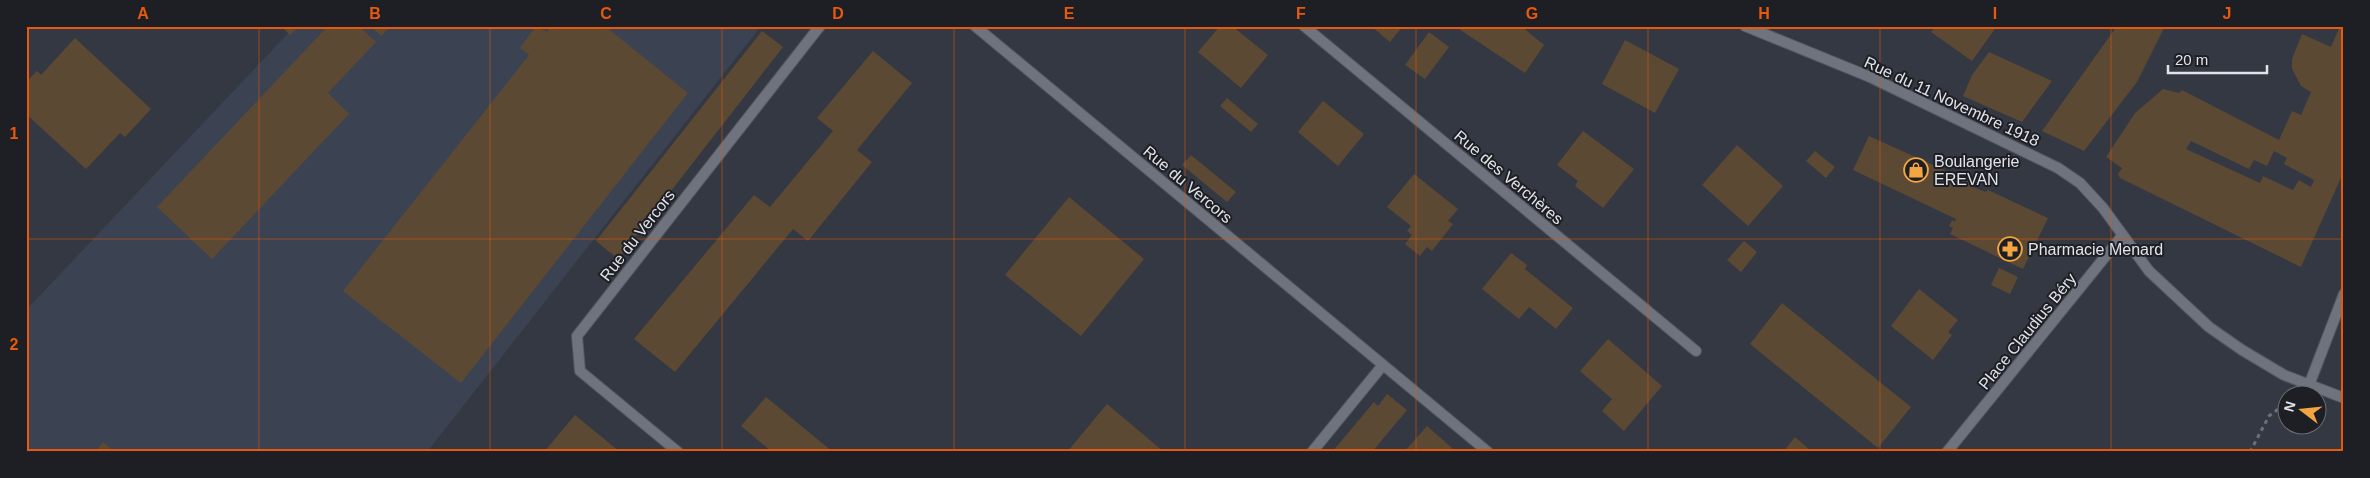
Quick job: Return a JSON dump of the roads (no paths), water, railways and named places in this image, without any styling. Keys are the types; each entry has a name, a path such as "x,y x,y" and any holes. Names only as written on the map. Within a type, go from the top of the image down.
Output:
{"street":[{"name":"Rue du Vercors","path":"678,452 580,370 577,336 820,26"},
{"name":"Rue du Vercors","path":"975,26 1488,452"},
{"name":"Rue des Verchères","path":"1304,26 1696,352"},
{"name":"Rue du 11 Novembre 1918","path":"1745,26 1870,77 2058,168 2080,183 2103,208 2122,236"},
{"path":"2122,236 2149,271 2209,327 2242,350 2284,375 2344,398"},
{"name":"Place Claudius Béry","path":"1947,452 2122,236"},
{"path":"2309,385 2344,294"},
{"path":"1312,452 1383,365"}],"place":[{"name":"Boulangerie EREVAN","path":"1916,170"},
{"name":"Pharmacie Menard","path":"2010,249"}]}
